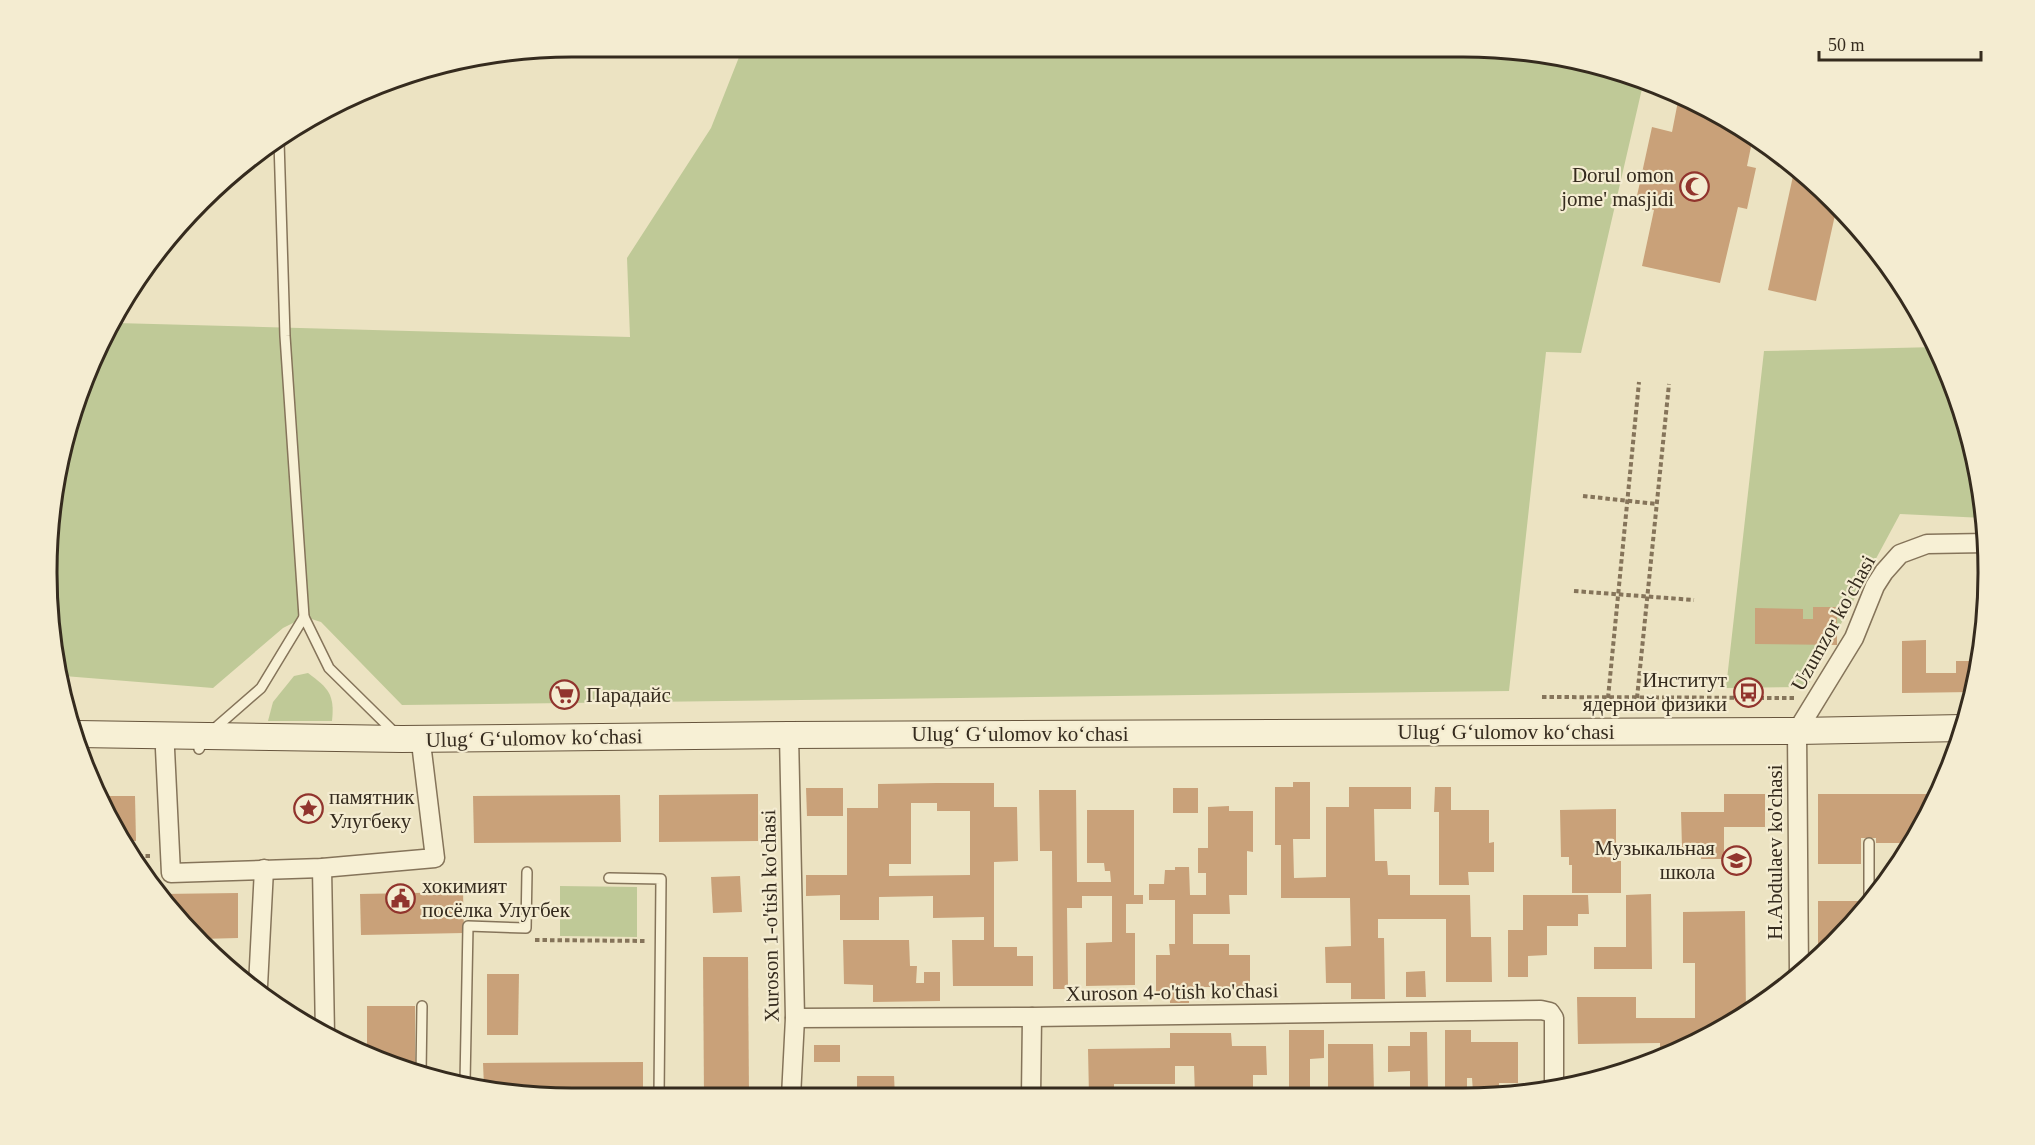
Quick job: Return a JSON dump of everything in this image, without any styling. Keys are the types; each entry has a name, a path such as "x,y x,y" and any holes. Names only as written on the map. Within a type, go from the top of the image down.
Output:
{"main road":[{"name":"Ulugʻ Gʻulomov koʻchasi","path":"1797,735 1954,728"},
{"name":"Ulugʻ Gʻulomov koʻchasi","path":"83,734 202,743 412,745 1797,735 1951,738"},
{"name":"Ulugʻ Gʻulomov koʻchasi","path":"87,747 165,749 202,743"}],"street":[{"name":"Uzumzor ko'chasi","path":"1797,735 1854,638 1875,586 1900,554 1927,544 1977,543"},
{"name":"H.Abdulaev ko'chasi","path":"1797,735 1799,963"},
{"name":"Хuroson 1-o'tish ko'chasi","path":"789,742 795,1018 791,1088"},
{"path":"165,749 171,873 322,868 435,858 412,745"},
{"path":"322,868 325,1024"},
{"path":"258,980 264,869"},
{"name":"Xuroson 4-o'tish ko'chasi","path":"795,1018 1541,1010 1550,1012 1554,1018 1554,1080"},
{"path":"1031,1088 1032,1017"}],"lane":[{"path":"279,149 285,336 304,617 329,668 412,745"},
{"path":"202,743 261,688 304,617"},
{"path":"1869,843 1869,888"},
{"path":"465,1076 468,926 526,928 527,872"},
{"path":"609,878 661,879 659,1088"},
{"path":"421,1065 422,1006"}],"path":[{"path":"1608,698 1639,382"},
{"path":"1637,698 1669,384"},
{"path":"1584,496 1657,504"},
{"path":"1574,591 1694,600"},
{"path":"1542,697 1817,698"},
{"path":"525,940 661,941"}],"green space":[{"path":"739,57 1496,58 1563,67 1642,89 1581,353 1546,352 1509,691 402,705 321,622 305,617 283,628 213,688 68,676 58,606 57,572 61,505 84,407 96,375 122,323 630,337 627,258 711,128"},
{"path":"1926,347 1951,407 1968,472 1975,518 1900,514 1807,687 1726,688 1764,351"},
{"path":"308,673 329,692 333,712 332,721 268,721 273,702 294,676"},
{"path":"560,886 637,887 637,937 560,936"}],"building":[{"name":"Dorul omon jome' masjidi","path":"1677,104 1720,126 1751,146 1747,166 1756,168 1747,209 1738,207 1720,283 1642,266 1654,210 1635,205 1652,127 1672,132"},
{"path":"1793,177 1835,216 1816,301 1768,290"},
{"path":"1813,607 1837,607 1837,645 1755,644 1755,608 1803,609 1803,619 1813,619"},
{"path":"1926,640 1926,673 1956,673 1956,661 1970,661 1963,692 1902,693 1902,641"},
{"path":"1293,782 1310,782 1310,839 1293,839 1294,878 1326,877 1326,807 1349,807 1349,787 1411,787 1411,809 1374,809 1375,861 1387,861 1388,875 1410,875 1410,895 1470,895 1471,937 1491,937 1492,982 1446,982 1446,919 1378,919 1378,938 1384,938 1385,999 1351,999 1351,983 1326,983 1325,947 1351,946 1350,898 1281,898 1281,845 1275,845 1275,787 1293,787"},
{"path":"994,783 994,807 1017,807 1018,861 994,862 994,947 1017,947 1017,956 1033,956 1033,986 953,986 952,940 984,940 984,917 933,918 933,896 879,897 879,920 840,920 840,895 806,896 806,875 847,875 847,808 878,808 878,784","holes":["911,803 937,803 937,811 970,811 970,875 889,876 889,864 911,864"]},
{"path":"1435,787 1451,787 1451,810 1489,810 1489,843 1494,842 1494,872 1468,872 1469,885 1439,885 1439,812 1434,812"},
{"path":"806,788 843,788 843,816 807,816"},
{"path":"1173,788 1198,788 1198,813 1173,813"},
{"path":"1039,790 1076,790 1077,882 1111,882 1110,871 1105,871 1104,863 1087,863 1087,810 1134,810 1134,895 1143,895 1143,904 1126,904 1126,933 1135,933 1135,985 1086,986 1086,943 1112,942 1112,896 1082,896 1082,908 1067,908 1068,989 1053,989 1052,851 1040,851"},
{"path":"758,794 758,841 659,842 659,795"},
{"path":"1724,794 1765,794 1765,827 1724,827 1724,859 1701,859 1701,848 1682,848 1681,812 1724,812"},
{"path":"1818,794 1928,794 1901,843 1876,843 1876,838 1861,838 1861,864 1818,864"},
{"path":"620,795 621,842 474,843 473,796"},
{"path":"108,796 135,796 136,841 133,841 126,830"},
{"path":"1229,806 1229,811 1253,811 1253,852 1247,851 1247,895 1229,895 1230,914 1193,914 1193,944 1229,944 1229,955 1250,955 1250,987 1189,987 1189,1003 1170,1003 1170,995 1156,995 1156,955 1170,955 1169,944 1175,944 1175,900 1149,900 1149,884 1164,884 1165,870 1189,867 1190,895 1206,895 1206,873 1198,873 1198,848 1208,848 1208,807"},
{"path":"1616,809 1616,861 1621,861 1621,893 1572,893 1572,865 1569,865 1569,857 1561,857 1560,810"},
{"path":"740,876 742,912 713,913 711,877"},
{"path":"463,892 464,933 361,935 360,894"},
{"path":"238,893 238,938 210,939 170,894"},
{"path":"1651,894 1652,969 1594,969 1594,947 1626,947 1626,895"},
{"path":"1523,895 1588,895 1589,914 1578,914 1578,926 1547,926 1547,955 1528,956 1528,977 1508,977 1508,930 1523,930"},
{"path":"1818,901 1859,901 1827,937 1818,945"},
{"path":"1745,911 1746,1003 1720,1019 1660,1049 1660,1043 1578,1044 1577,997 1636,997 1636,1018 1695,1018 1695,963 1683,963 1683,912"},
{"path":"843,940 909,940 910,966 917,966 916,983 924,983 924,972 940,972 940,1001 873,1002 873,985 844,984"},
{"path":"703,957 748,957 749,1088 704,1088"},
{"path":"1425,971 1426,997 1406,997 1406,972"},
{"path":"487,974 519,974 518,1035 487,1035"},
{"path":"367,1006 415,1006 415,1063 367,1045"},
{"path":"1289,1030 1324,1030 1324,1058 1310,1059 1310,1088 1289,1088"},
{"path":"1445,1030 1471,1030 1471,1042 1518,1042 1518,1083 1499,1083 1499,1087 1473,1088 1472,1078 1467,1078 1467,1088 1445,1088"},
{"path":"1410,1032 1427,1032 1428,1088 1410,1088 1410,1071 1388,1072 1388,1046 1410,1046"},
{"path":"1170,1033 1231,1033 1232,1046 1266,1046 1267,1075 1253,1075 1253,1087 1195,1088 1194,1066 1175,1066 1175,1084 1114,1084 1114,1088 1089,1088 1088,1049 1170,1048"},
{"path":"1328,1044 1373,1044 1374,1088 1328,1088"},
{"path":"814,1045 840,1045 840,1062 814,1062"},
{"path":"643,1062 643,1088 572,1088 505,1084 484,1080 483,1063"},
{"path":"857,1076 894,1076 895,1088 857,1088"}],"place":[{"name":"Dorul omon jome' masjidi","path":"1695,187"},
{"name":"Институт ядерной физики","path":"1748,692"},
{"name":"Парадайс","path":"565,695"},
{"name":"памятник Улугбеку","path":"308,809"},
{"name":"Музыкальная школа","path":"1736,860"},
{"name":"хокимият посёлка Улугбек","path":"401,898"}]}
